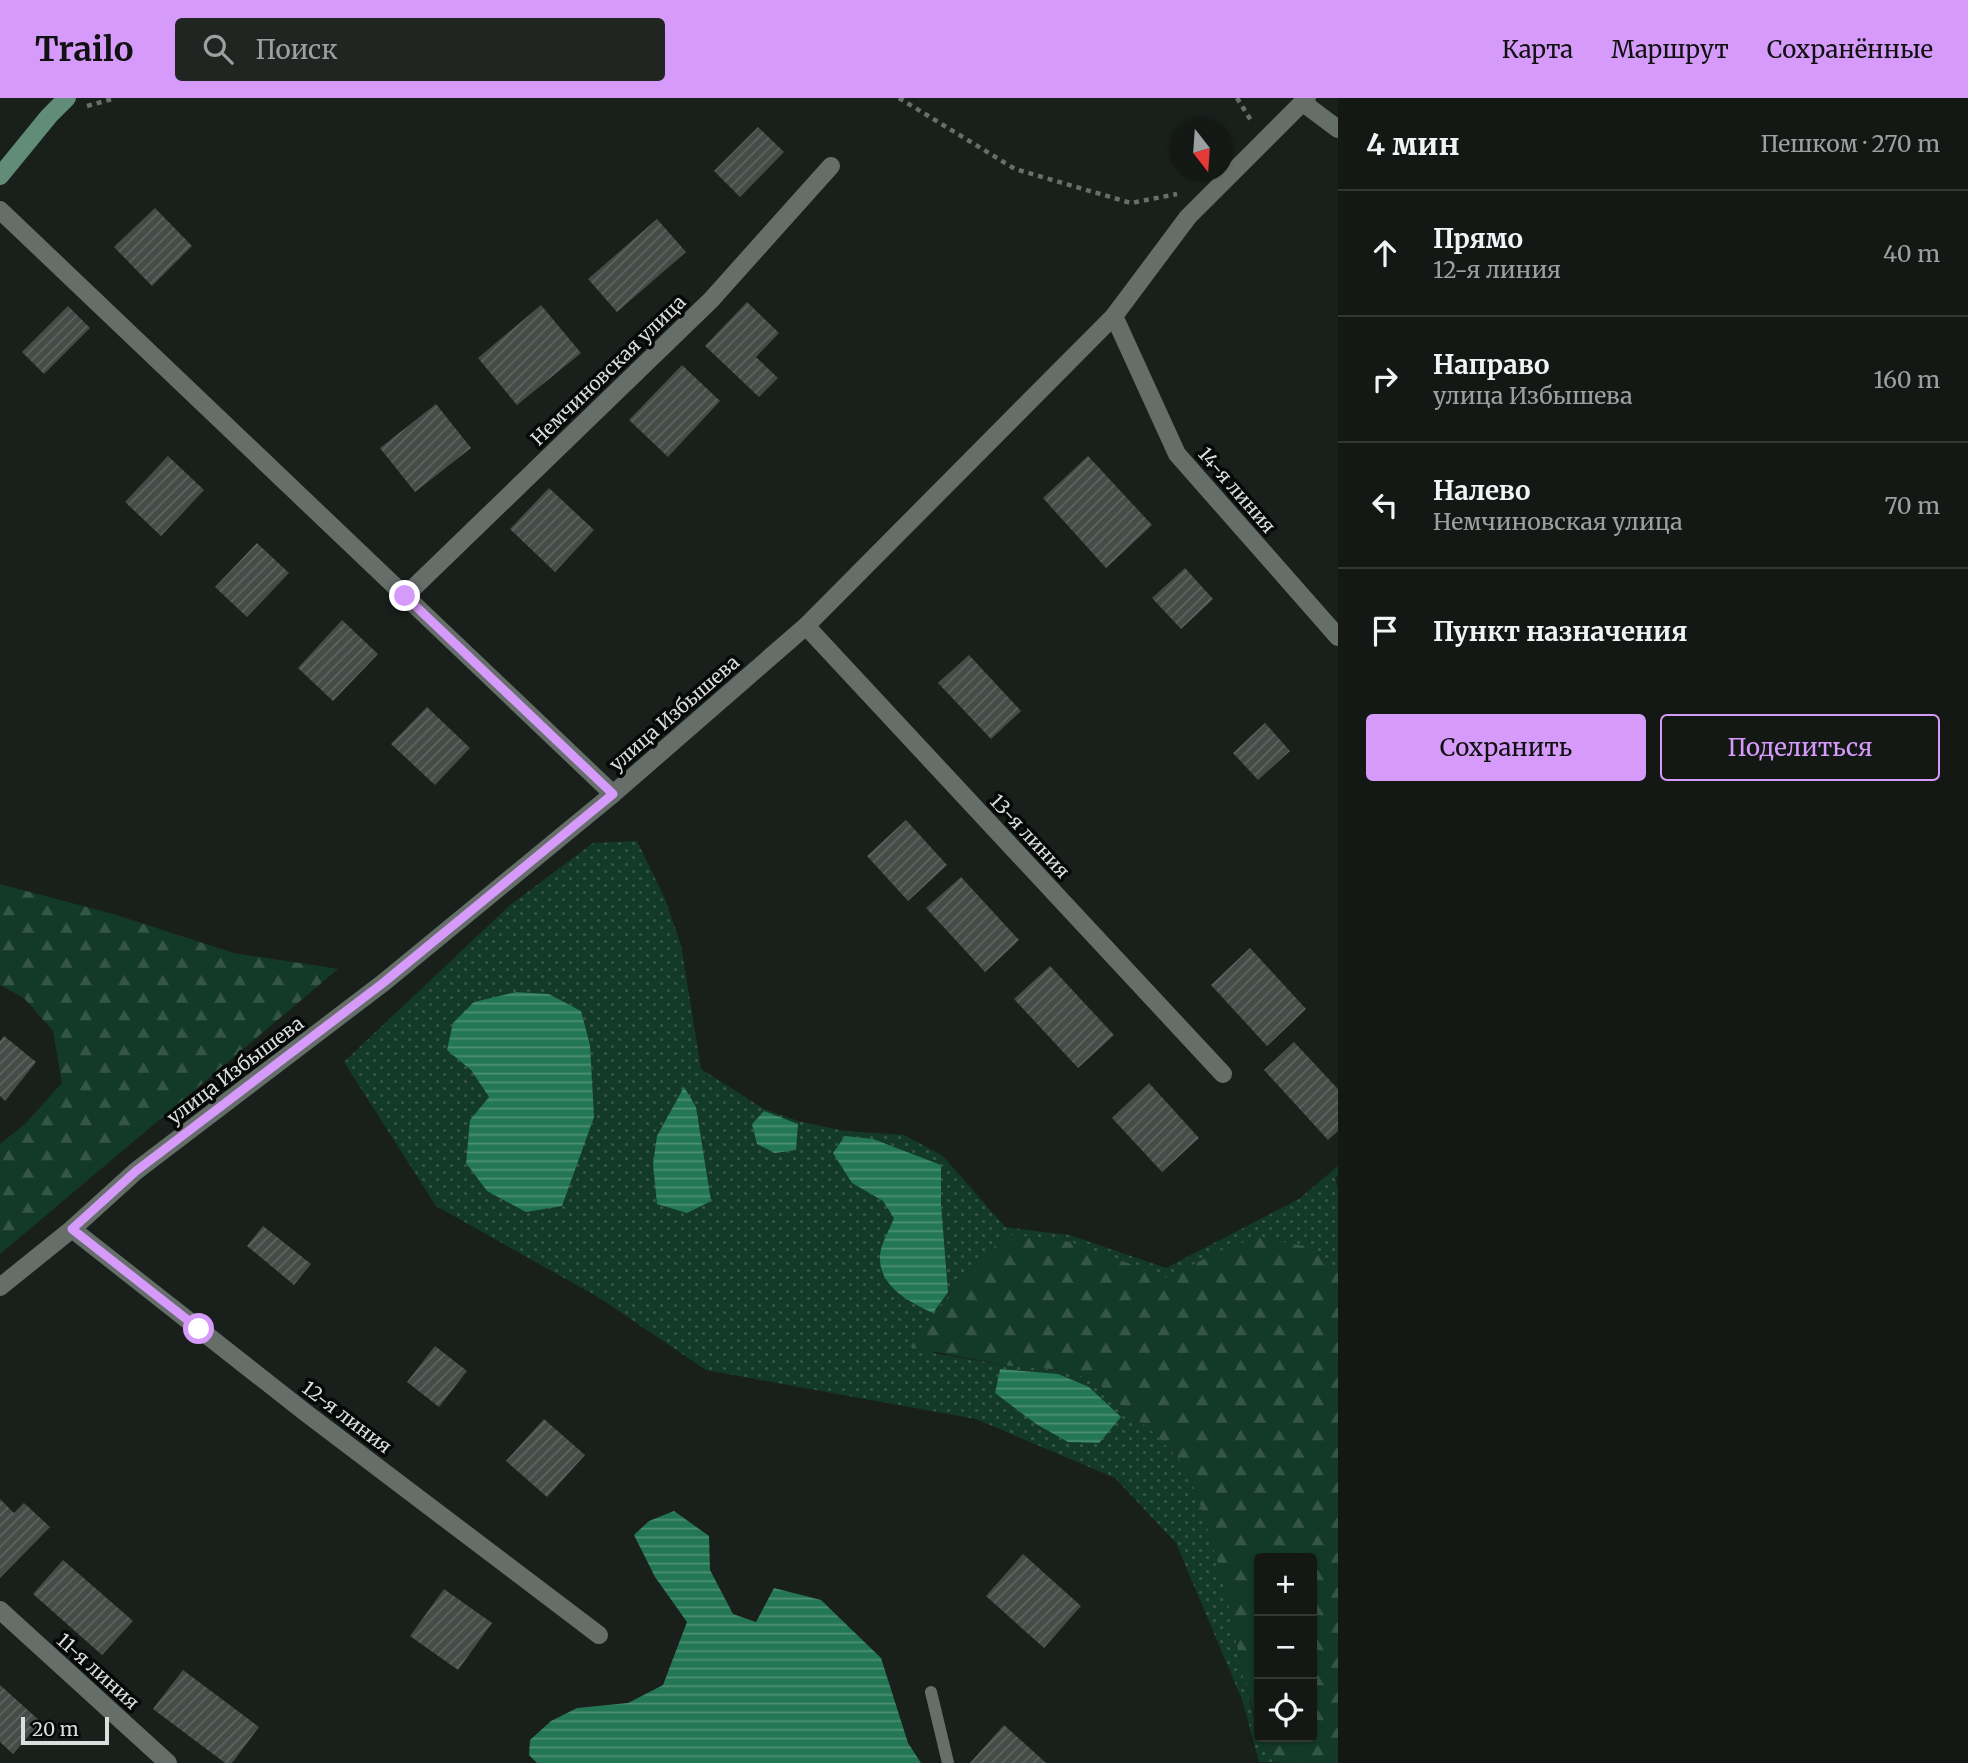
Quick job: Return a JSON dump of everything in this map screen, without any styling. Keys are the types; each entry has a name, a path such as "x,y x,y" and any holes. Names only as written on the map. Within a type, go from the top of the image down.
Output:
{"main road":[{"path":"0,176 67,98"}],"street":[{"path":"1304,100 1338,129"},
{"name":"улица Избышева","path":"0,1287 72,1229 136,1171 383,983 613,794 806,626 1114,316 1188,217 1304,100"},
{"name":"Немчиновская улица","path":"405,596 711,300 831,166"},
{"path":"0,210 613,794"},
{"name":"14-я линия","path":"1114,316 1177,454 1338,637"},
{"name":"13-я линия","path":"806,626 1223,1074"},
{"name":"12-я линия","path":"72,1229 306,1413 599,1635"},
{"name":"11-я линия","path":"0,1610 168,1763"}],"lane":[{"path":"931,1692 948,1763"}],"path":[{"path":"899,98 1015,169 1131,203 1181,193"}],"green space":[{"path":"637,841 665,899 681,945 701,1069 764,1109 798,1121 844,1131 904,1135 943,1156 1005,1227 1069,1235 1166,1268 1299,1199 1338,1166 1338,1175 1335,1178 1338,1188 1338,1270 1314,1248 1219,1251 1168,1278 1006,1234 933,1317 933,1353 1009,1366 1067,1370 1098,1383 1181,1461 1197,1494 1224,1583 1254,1718 1254,1742 1263,1742 1268,1758 1284,1763 1259,1762 1243,1702 1176,1543 1115,1478 976,1419 706,1370 598,1297 436,1206 344,1062 509,906 593,843","holes":["516,992 549,994 581,1011 594,1117 487,1191 466,1163 470,1120 489,1097 471,1070","905,1152 941,1165 941,1205 880,1254 895,1218 883,1201 852,1183","1000,1369 1068,1442 1036,1424 995,1393"]},
{"path":"0,884 113,914 234,953 338,969 0,1254 0,1144 25,1124 62,1083 53,1031 24,998 0,985"},
{"path":"1006,1234 1071,1242 1168,1278 1219,1251 1258,1237 1314,1248 1338,1270 1338,1763 1284,1763 1268,1758 1263,1742 1317,1742 1317,1553 1254,1553 1254,1713 1224,1583 1197,1494 1181,1461 1098,1383 1067,1370 1009,1366 905,1346"}],"shaded area":[{"path":"516,992 549,994 581,1011 590,1045 594,1117 562,1206 526,1212 487,1191 466,1163 470,1120 489,1097 471,1070 447,1050 453,1023 474,1002"},
{"path":"684,1087 696,1107 711,1201 687,1213 657,1204 653,1164 657,1136"},
{"path":"764,1111 798,1124 796,1150 775,1153 757,1144 752,1124"},
{"path":"845,1136 873,1139 941,1165 941,1205 948,1292 933,1313 897,1292 884,1276 880,1255 894,1218 883,1201 852,1183 833,1153"},
{"path":"1000,1369 1058,1374 1089,1387 1121,1417 1099,1443 1068,1442 1036,1424 995,1393"},
{"path":"674,1511 709,1536 710,1570 733,1614 756,1622 774,1588 821,1600 881,1658 908,1743 921,1763 537,1763 529,1755 530,1740 551,1721 577,1708 628,1703 663,1685 687,1622 655,1577 634,1535 649,1521"}],"building":[{"path":"758,127 784,152 740,197 714,171"},
{"path":"155,208 192,246 152,286 114,247"},
{"path":"657,219 686,252 617,312 588,279"},
{"path":"747,302 779,333 756,357 778,378 759,397 705,346"},
{"path":"541,305 581,353 517,405 478,358"},
{"path":"68,306 90,328 44,374 22,352"},
{"path":"682,365 720,401 668,457 629,420"},
{"path":"436,404 471,448 415,492 380,448"},
{"path":"168,456 204,490 161,536 125,502"},
{"path":"1088,456 1152,525 1106,568 1043,498"},
{"path":"549,488 594,530 555,572 510,529"},
{"path":"257,543 289,573 247,617 215,587"},
{"path":"1185,568 1213,599 1181,629 1152,598"},
{"path":"342,620 378,654 333,701 298,668"},
{"path":"969,655 1021,711 991,739 938,683"},
{"path":"427,707 470,748 435,785 391,744"},
{"path":"1265,723 1290,751 1258,780 1233,753"},
{"path":"906,820 947,865 908,901 867,856"},
{"path":"961,877 1019,940 985,972 926,908"},
{"path":"1250,948 1306,1009 1267,1046 1211,985"},
{"path":"1050,966 1114,1035 1078,1068 1014,999"},
{"path":"4,1036 36,1062 5,1101 0,1096 0,1041"},
{"path":"1294,1042 1338,1089 1338,1131 1328,1140 1264,1070"},
{"path":"1149,1083 1199,1138 1162,1172 1112,1118"},
{"path":"263,1226 311,1264 294,1285 247,1246"},
{"path":"435,1346 467,1371 439,1407 407,1382"},
{"path":"544,1419 585,1455 547,1497 506,1461"},
{"path":"0,1499 14,1513 24,1503 50,1527 0,1578"},
{"path":"1023,1554 1081,1606 1044,1648 986,1596"},
{"path":"63,1560 133,1621 102,1655 33,1594"},
{"path":"444,1589 492,1623 458,1670 410,1636"},
{"path":"183,1670 259,1727 232,1763 225,1763 153,1709"},
{"path":"0,1685 41,1722 13,1754 0,1742"},
{"path":"1004,1725 1046,1763 970,1763"}],"route":[{"path":"199,1329 72,1229 136,1171 383,983 613,794 405,596"}]}
